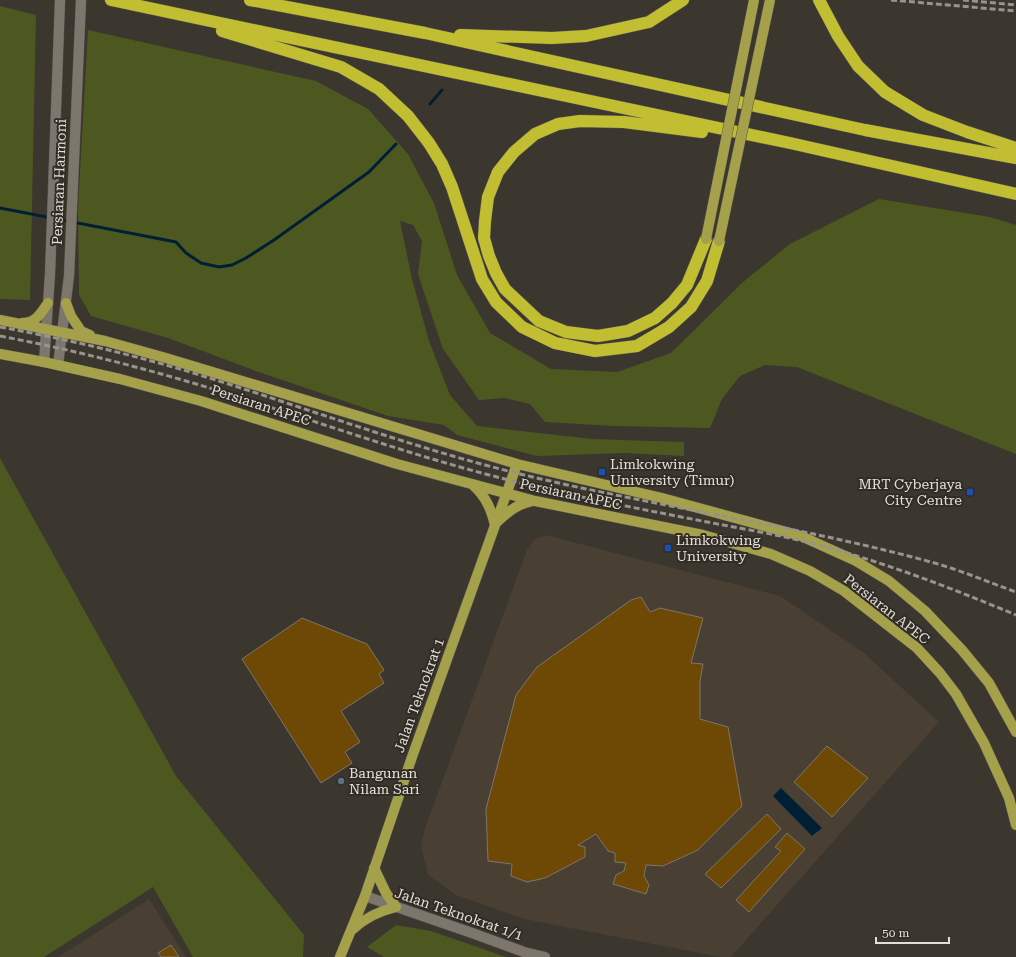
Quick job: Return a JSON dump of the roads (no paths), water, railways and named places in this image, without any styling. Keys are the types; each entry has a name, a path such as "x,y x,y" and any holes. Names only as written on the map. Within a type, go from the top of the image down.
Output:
{"highway":[{"path":"111,0 790,143 1016,194"},
{"path":"250,0 425,33 865,130 1016,158"},
{"path":"425,33 552,38 586,36 649,22 683,0"},
{"path":"819,0 838,36 858,66 885,92 923,115 967,132 1016,148"},
{"path":"142,7 342,67 379,89 408,116 442,164 452,187 482,279 496,302 522,327 555,343 594,351 637,346 669,326 691,307 707,281 719,241"},
{"path":"706,239 687,285 672,303 655,318 628,330 598,336 566,332 539,321 505,289 489,256 484,238 488,197 498,172 514,152 535,134 558,124 580,121 624,122 790,143"}],"main road":[{"path":"706,239 754,0"},
{"path":"719,241 770,0"},
{"path":"12,322 28,323 37,318 48,303"},
{"path":"66,303 71,316 81,331 105,341"},
{"name":"Persiaran APEC","path":"0,320 105,341 517,464 662,498 801,536 856,561 889,581 925,611 962,650 989,683 1016,732"},
{"name":"Persiaran APEC","path":"0,354 120,379 201,401 397,464 505,494 703,535 771,554 810,571 844,591 917,648 940,673 956,694 984,743 1009,798 1016,825"},
{"name":"Jalan Teknokrat 1","path":"340,957 365,896 412,757 517,464"},
{"path":"472,484 482,493 488,503 495,525 507,513 517,506 535,501"},
{"path":"351,930 362,921 376,913 396,907 386,894 374,868"}],"street":[{"name":"Persiaran Harmoni","path":"44,362 50,274 60,0"},
{"name":"Persiaran Harmoni","path":"58,365 69,276 81,0"},
{"name":"Jalan Teknokrat 1/1","path":"365,896 472,932 524,952 545,957"}],"water":[{"path":"781,788 822,828 812,836 773,796"}],"waterway":[{"path":"430,104 442,90"},
{"path":"0,208 176,242 186,253 201,263 219,267 232,265 274,240 369,172 396,144"}],"railway":[{"path":"891,0 1016,11"},
{"path":"963,0 1016,5"},
{"path":"0,327 91,346 180,369 425,448 508,471 614,495 773,526 879,549 942,565 1016,592"},
{"path":"0,336 70,351 163,374 424,457 505,479 603,502 784,537 837,550 915,575 1016,615"}],"place":[{"name":"Limkokwing University (Timur)","path":"602,472"},
{"name":"MRT Cyberjaya City Centre","path":"970,492"},
{"name":"Limkokwing University","path":"668,548"},
{"name":"Bangunan Nilam Sari","path":"341,781"}]}
